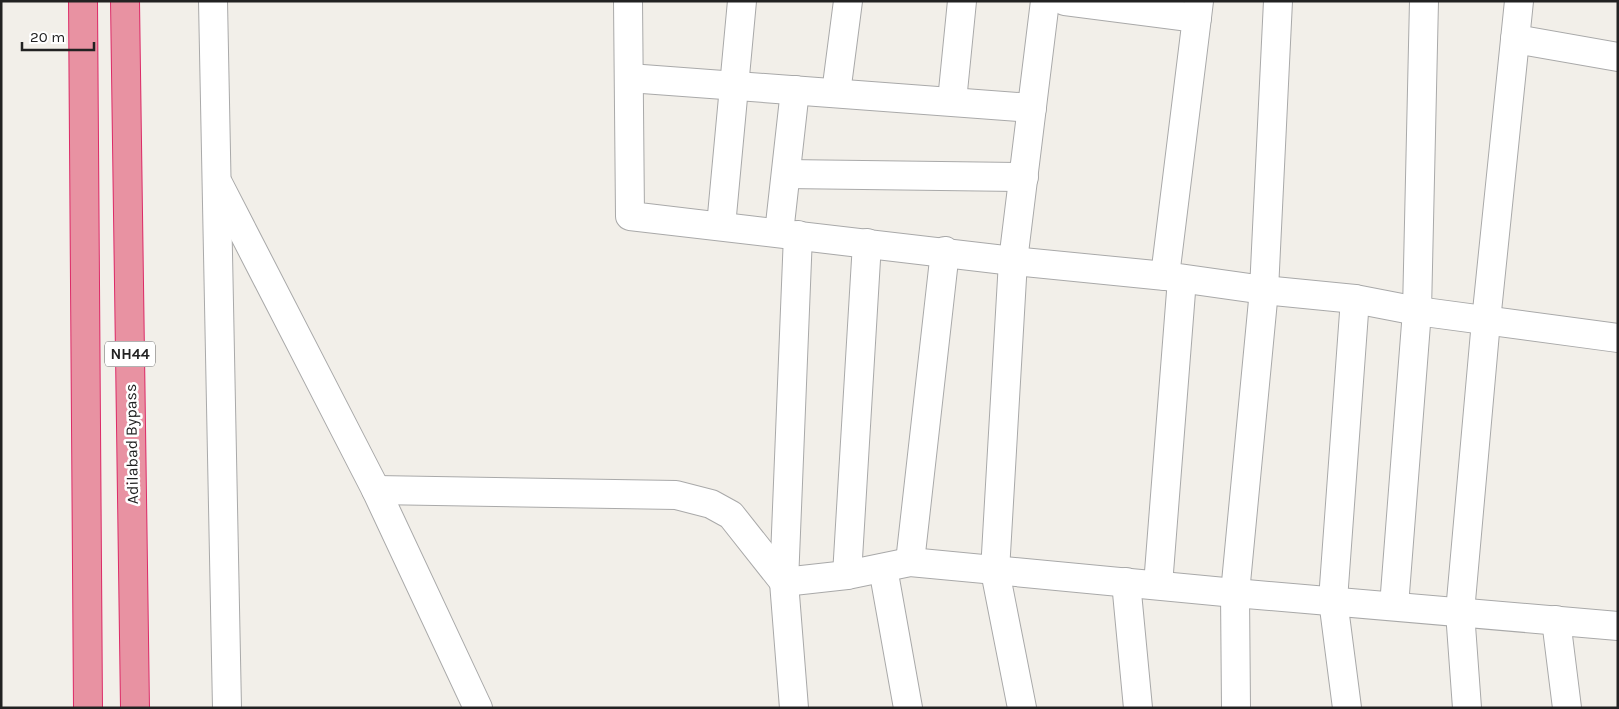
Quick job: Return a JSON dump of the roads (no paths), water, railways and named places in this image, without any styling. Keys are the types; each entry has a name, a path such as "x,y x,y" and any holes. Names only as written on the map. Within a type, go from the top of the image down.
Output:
{"highway":[{"name":"NH44","path":"83,1 88,708"},
{"name":"Adilabad Bypass","path":"125,1 135,708"}],"street":[{"path":"213,1 227,708"},
{"path":"628,1 630,216 1355,299 1418,312 1618,338"},
{"path":"721,226 742,1"},
{"path":"836,93 848,1"},
{"path":"952,101 962,1"},
{"path":"1022,708 995,571 1014,261 1046,1"},
{"path":"1065,1 1198,10 1174,278 1158,585"},
{"path":"1236,708 1235,593 1264,290 1278,1"},
{"path":"1394,606 1418,312 1424,1"},
{"path":"1467,708 1460,612 1486,321 1519,1"},
{"path":"1515,39 1618,57"},
{"path":"629,78 1032,108"},
{"path":"794,708 784,582 789,234 786,174 795,90"},
{"path":"786,174 1024,177"},
{"path":"216,180 376,490 478,708"},
{"path":"847,575 867,243"},
{"path":"910,562 945,251"},
{"path":"1348,708 1333,600 1355,299"},
{"path":"376,490 676,495 711,504 731,515 784,582"},
{"path":"784,582 847,575 910,562 1235,593 1618,626"},
{"path":"883,568 908,708"},
{"path":"1126,582 1138,708"},
{"path":"1556,620 1567,708"}]}
